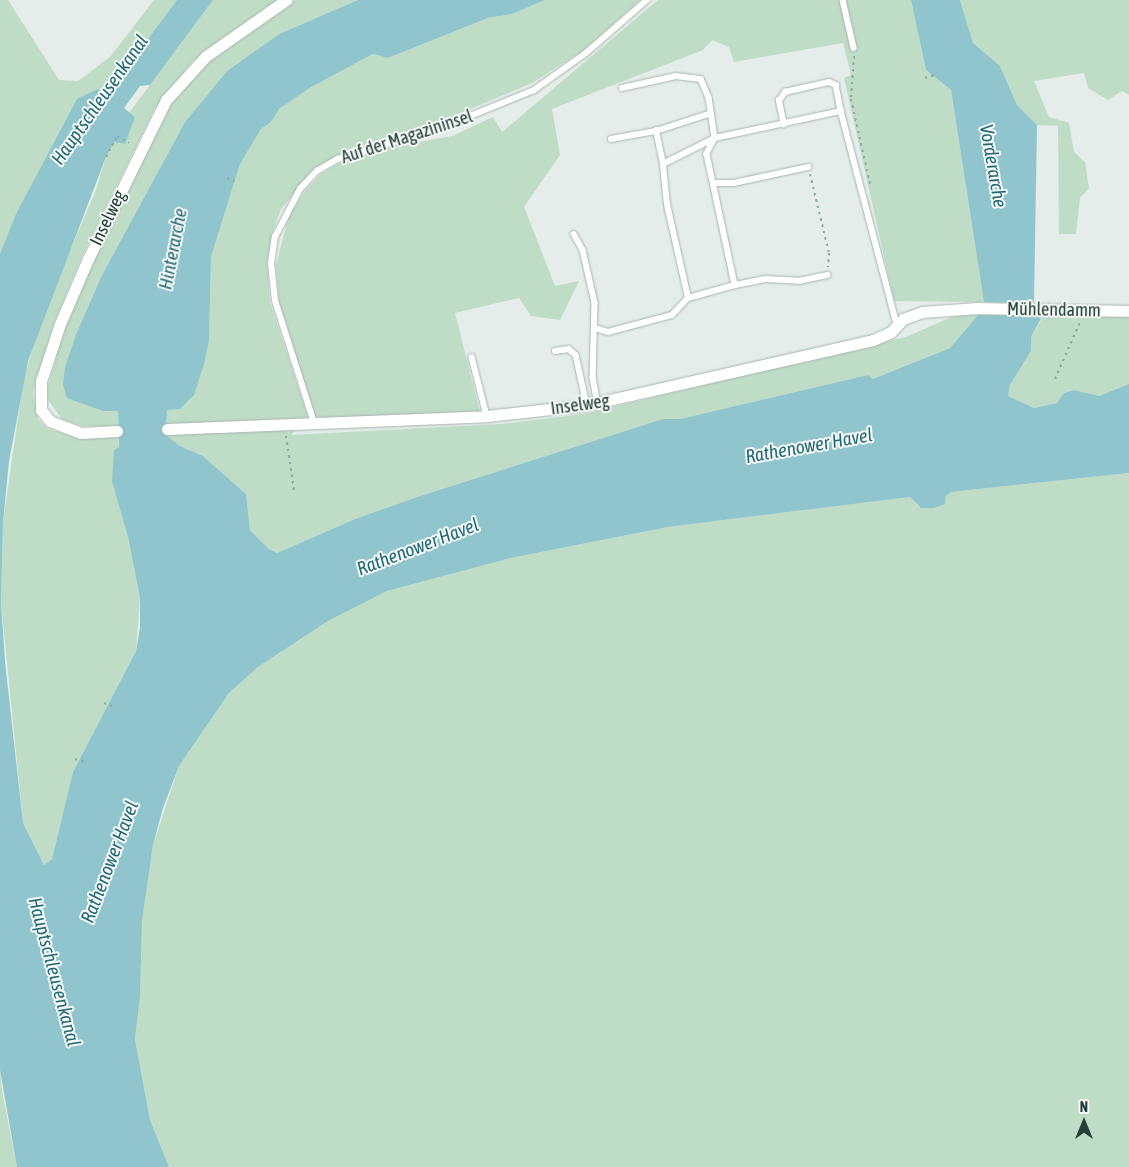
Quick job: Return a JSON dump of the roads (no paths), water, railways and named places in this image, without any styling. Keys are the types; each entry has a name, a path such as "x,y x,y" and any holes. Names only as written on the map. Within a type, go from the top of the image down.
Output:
{"street":[{"name":"Inselweg","path":"117,431 81,433 50,422 41,410 41,381 60,324 88,259 166,100 206,56 286,0"},
{"name":"Inselweg","path":"167,429 315,425 487,416 592,404 873,340 897,326 903,319 922,312 978,308"},
{"name":"Mühlendamm","path":"978,308 1129,311"}],"lane":[{"name":"Auf der Magazininsel","path":"315,425 275,301 271,264 275,237 300,189 317,171 338,159 443,127 534,90 586,53 647,0"},
{"path":"843,0 854,48"},
{"path":"622,88 676,76 700,79 709,98 709,114 715,138 707,154 715,183 735,285"},
{"path":"784,125 779,101 785,92 829,82 836,86 897,326"},
{"path":"663,164 715,138 784,125 841,111"},
{"path":"611,139 656,131 709,114"},
{"path":"656,131 663,164 667,205 688,298"},
{"path":"715,183 734,183 808,167"},
{"path":"574,234 583,250 595,303 592,404"},
{"path":"595,328 608,332 672,315 688,298 735,285 766,279 799,281 827,275"},
{"path":"555,350 569,349 576,355 592,404"},
{"path":"472,357 487,416"}],"water":[{"path":"177,0 213,0 150,85 140,86 124,108 135,117 125,144 114,142 106,157 28,361 9,461 3,522 1,602 5,662 23,823 44,865 52,859 73,772 136,651 140,628 140,598 128,537 112,481 114,450 119,447 118,411 103,411 67,398 63,385 65,367 77,332 101,277 185,122 227,71 279,34 358,0 545,0 512,14 488,18 388,58 373,54 311,87 279,109 271,122 261,129 240,164 211,257 209,341 204,364 194,395 180,409 167,410 166,435 180,446 203,456 246,494 250,530 269,549 277,553 355,519 420,496 663,419 680,419 868,375 873,379 950,348 978,315 1043,315 1031,337 1031,351 1010,385 1008,396 1034,408 1057,403 1064,393 1074,390 1099,396 1129,384 1129,473 951,492 946,496 945,504 934,508 921,508 910,497 668,527 511,558 387,591 328,621 258,667 229,693 179,766 163,808 153,845 142,921 140,997 135,1039 150,1120 169,1167 17,1167 0,1070 0,254 16,214 77,99 98,89 109,98 124,78 124,71"},
{"name":"Vorderarche","path":"911,0 960,0 973,43 1000,66 1017,105 1037,125 1034,303 984,302 951,90 926,70"}],"water label":[{"name":"Hauptschleusenkanal","path":"100,100"},
{"name":"Hinterarche","path":"173,249"},
{"name":"Rathenower Havel","path":"809,446"},
{"name":"Rathenower Havel","path":"418,547"},
{"name":"Rathenower Havel","path":"110,862"},
{"name":"Hauptschleusenkanal","path":"54,972"}]}
